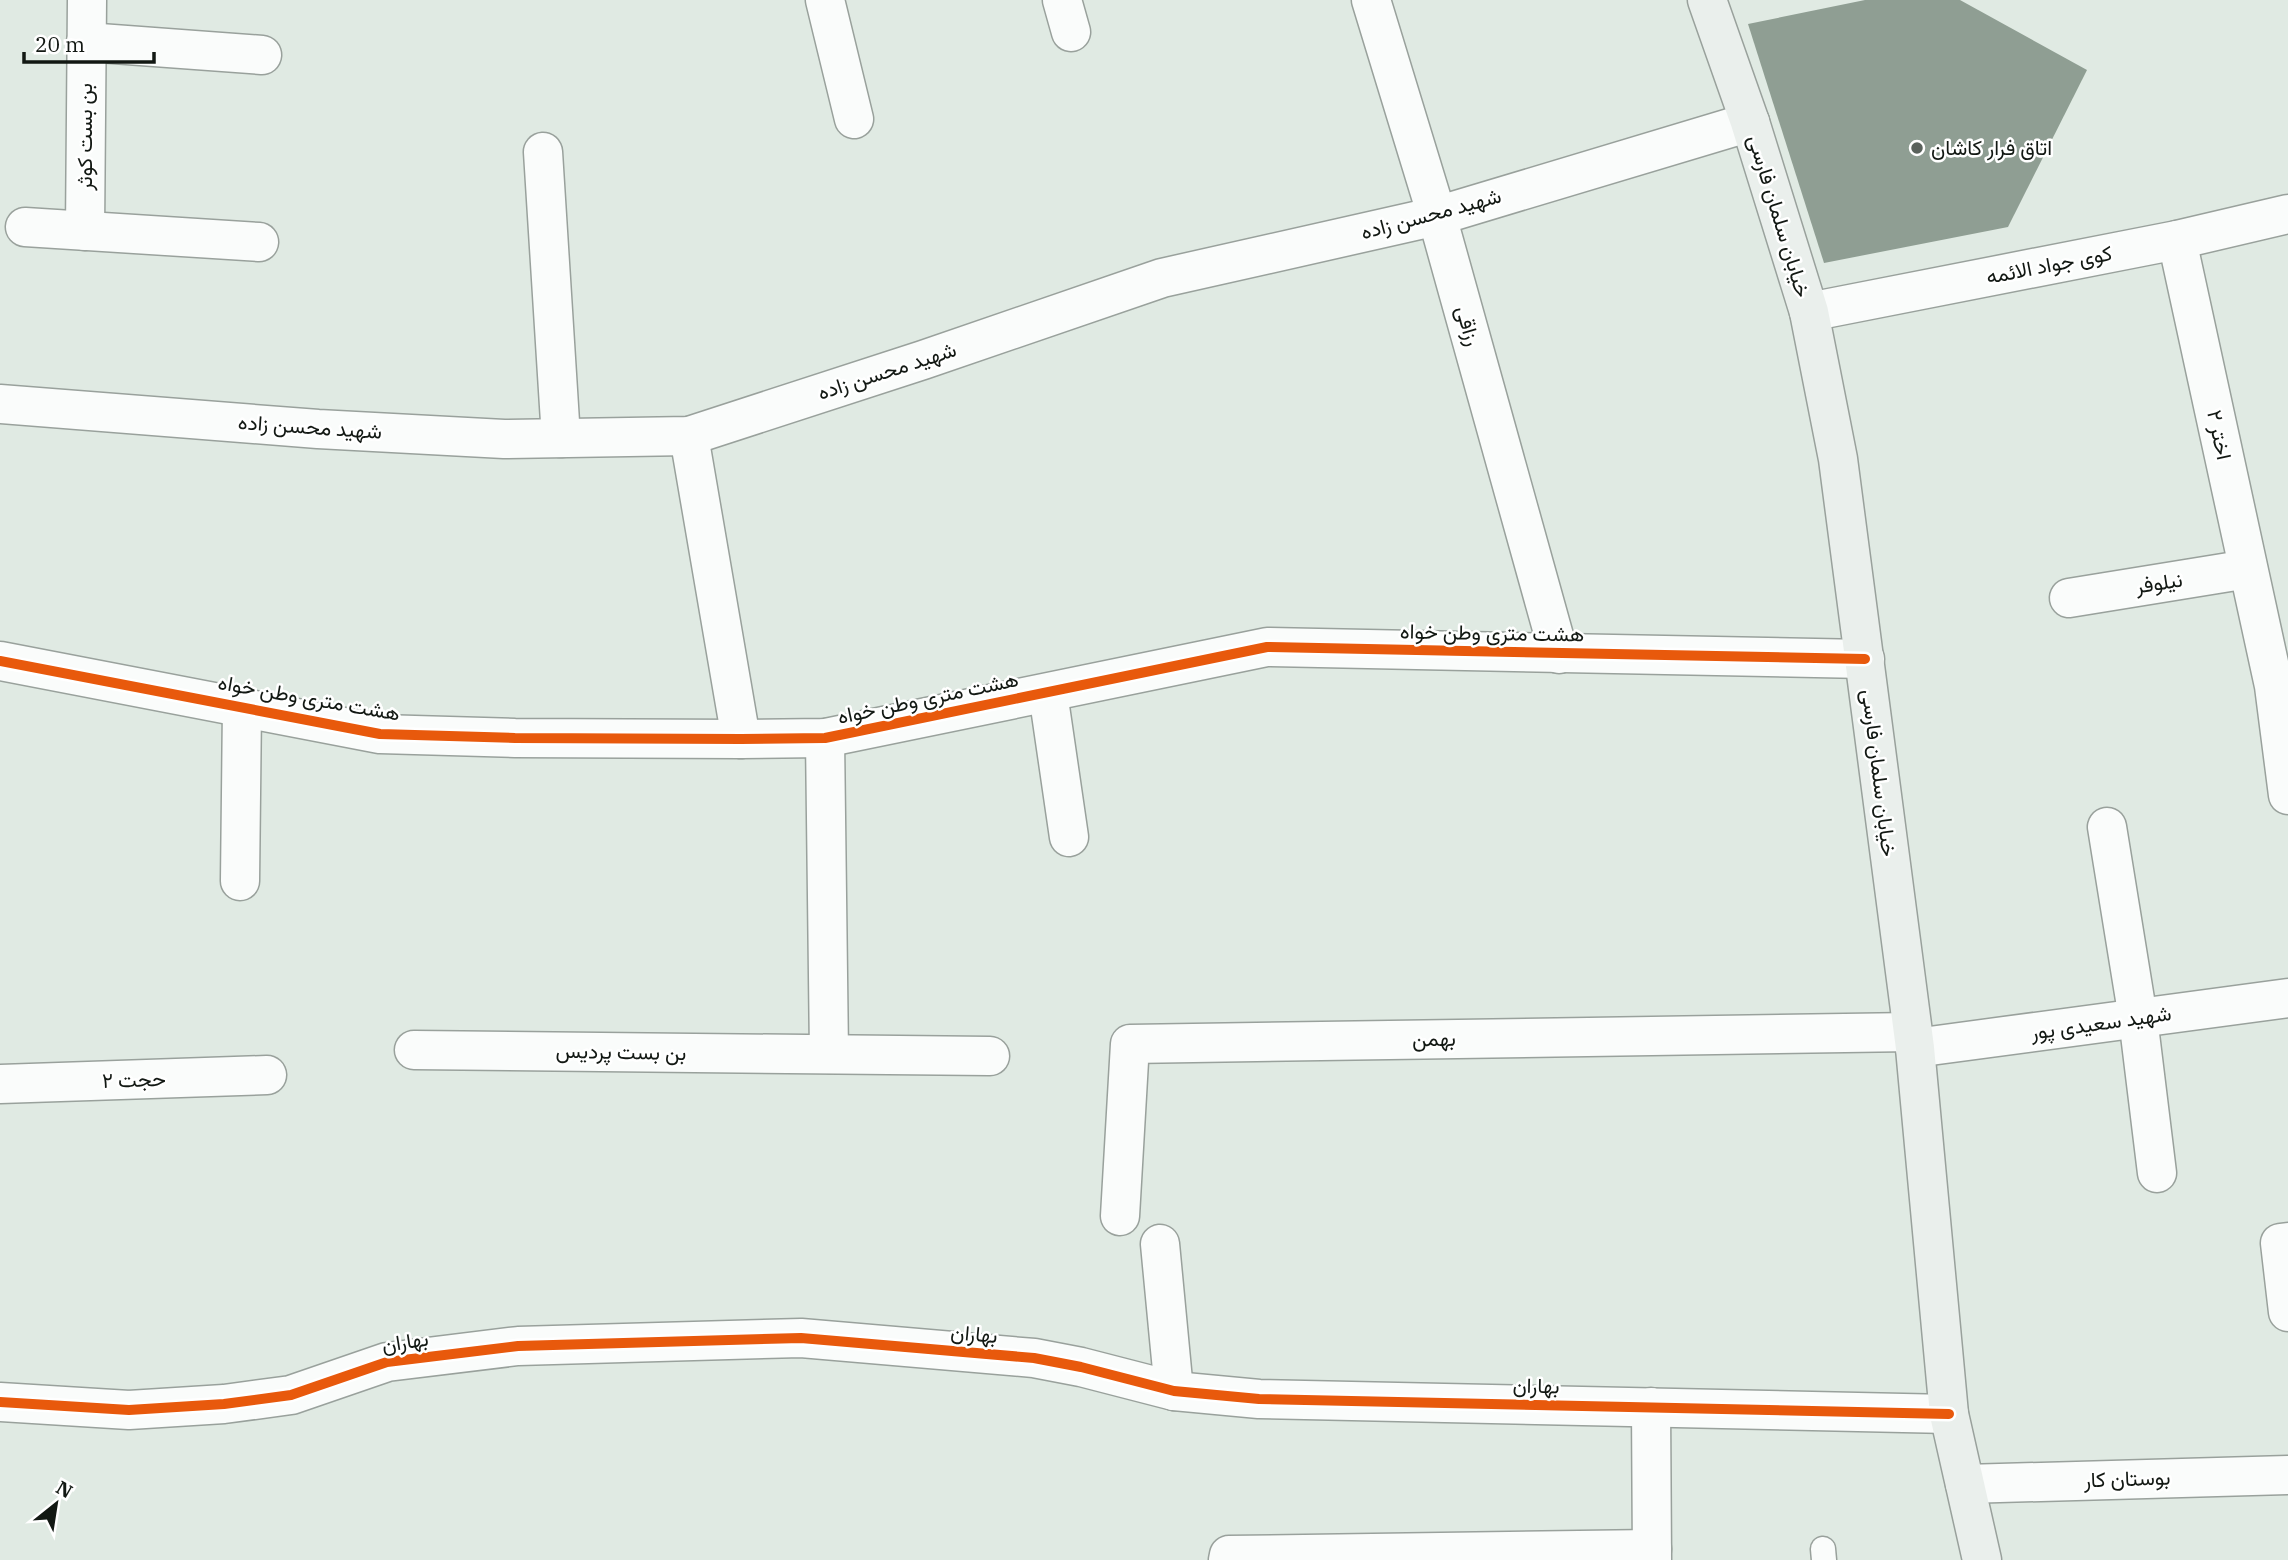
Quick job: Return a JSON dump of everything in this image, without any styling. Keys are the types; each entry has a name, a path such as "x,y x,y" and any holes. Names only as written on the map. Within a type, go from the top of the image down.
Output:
{"main road":[{"name":"خیابان سلمان فارسی","path":"1707,0 1750,122 1809,312 1838,459 1913,1040 1949,1414 1982,1560"}],"street":[{"name":"بن بست کوثر","path":"85,231 87,0"},
{"path":"825,0 854,119"},
{"name":"رزاقی","path":"1371,0 1437,216 1559,654"},
{"path":"86,42 262,55"},
{"name":"شهید محسن زاده","path":"0,404 318,429 503,439 689,436 1162,278 1437,216 1750,122"},
{"path":"543,152 561,438"},
{"name":"کوی جواد الائمه","path":"1809,312 2177,240 2288,214"},
{"path":"25,227 260,242"},
{"name":"اختر ۲","path":"2177,240 2248,569 2274,626 2274,686 2288,795"},
{"path":"689,436 741,739"},
{"name":"نیلوفر","path":"2069,598 2248,569"},
{"name":"هشت متری وطن خواه","path":"0,661 380,734 515,738 741,739 825,738 1267,647 1865,659"},
{"path":"1048,693 1069,838"},
{"path":"240,881 242,707"},
{"path":"825,738 829,1054"},
{"path":"2108,827 2138,1018 2157,1173"},
{"name":"شهید سعیدی پور","path":"1913,1040 2138,1018 2288,998"},
{"name":"بهمن","path":"1120,1216 1130,1044 1913,1040"},
{"name":"بن بست پردیس","path":"414,1051 990,1056"},
{"name":"حجت ۲","path":"0,1084 267,1076"},
{"path":"2288,1242 2280,1243 2288,1312"},
{"path":"1160,1244 1174,1391"},
{"name":"بهاران","path":"0,1402 129,1410 224,1404 291,1395 387,1362 518,1346 801,1338 1034,1358 1174,1391 1259,1399 1949,1414"},
{"path":"1228,1560 1229,1555 1652,1555 1651,1408"},
{"name":"بوستان کار","path":"1965,1484 2288,1475"}],"building":[{"name":"اتاق فرار کاشان","path":"1865,0 1960,0 2087,70 2008,227 1824,263 1748,24"}],"cycle path":[{"path":"0,661 380,734 515,738 741,739 825,738 1267,647 1865,659"},
{"path":"0,1402 129,1410 224,1404 291,1395 387,1362 518,1346 801,1338 1034,1358 1174,1391 1259,1399 1949,1414"}],"place":[{"name":"اتاق فرار کاشان","path":"1917,148"}]}
